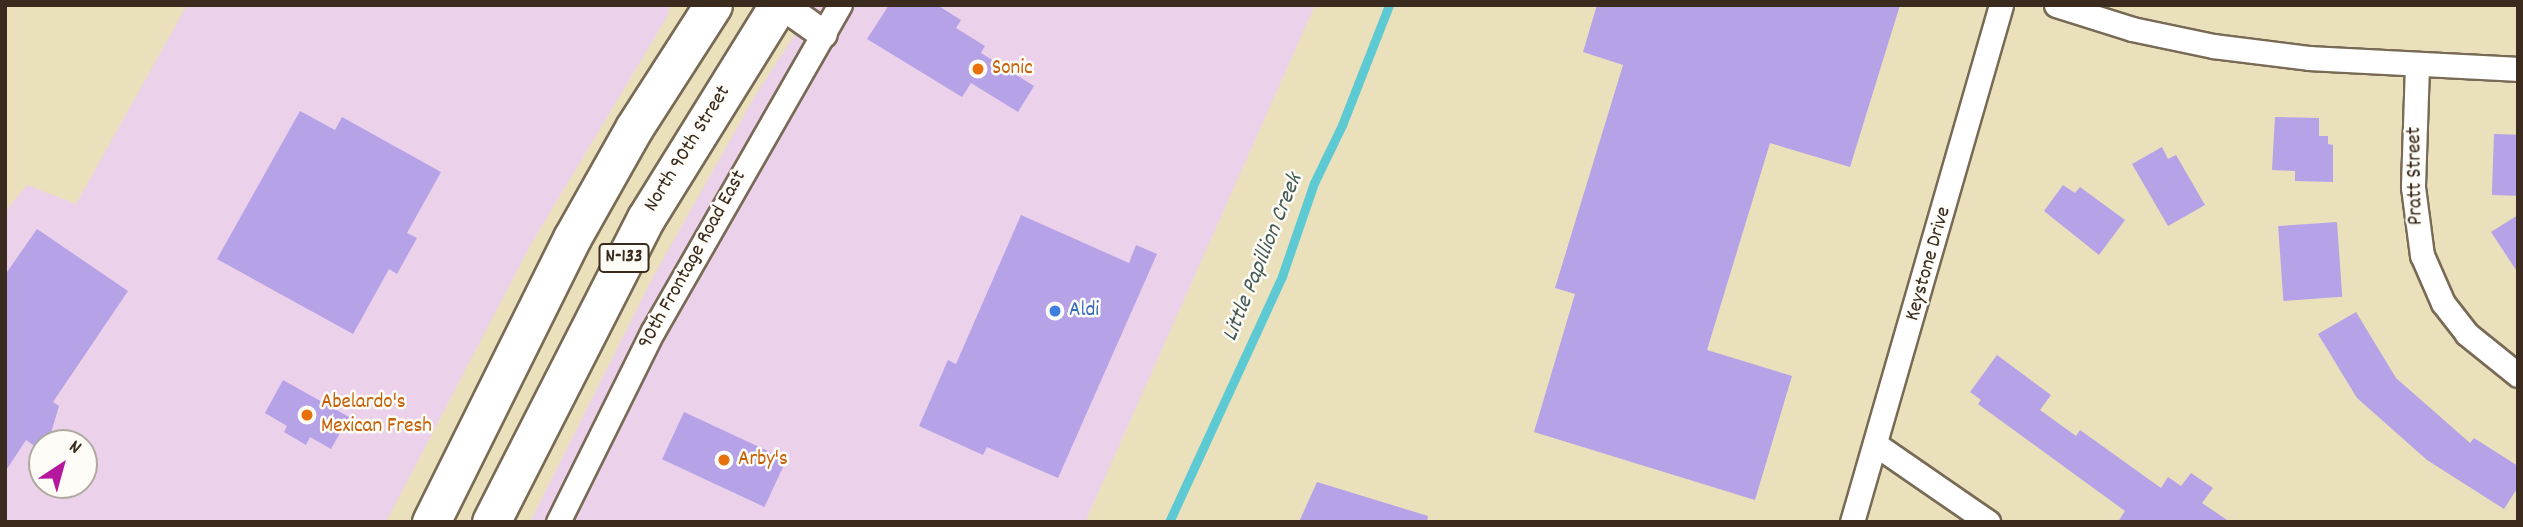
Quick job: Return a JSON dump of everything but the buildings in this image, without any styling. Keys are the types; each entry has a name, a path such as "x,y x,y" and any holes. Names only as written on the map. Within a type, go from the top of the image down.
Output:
{"main road":[{"name":"N-133","path":"431,522 572,238 634,128 713,5"},
{"name":"North 90th Street","path":"491,522 646,218 780,5"}],"street":[{"path":"780,5 823,34"},
{"name":"90th Frontage Road East","path":"558,522 653,331 840,5"},
{"name":"Keystone Drive","path":"1852,522 1878,446 2001,5"},
{"path":"2056,5 2132,29 2213,46 2417,65 2518,69"},
{"name":"Pratt Street","path":"2417,65 2413,187 2421,256 2443,303 2467,334 2518,375"},
{"path":"1878,446 1988,522"}],"shaded area":[{"path":"187,5 670,5 667,17 531,244 386,522 5,522 5,212 27,185 76,204"},
{"path":"814,5 1315,5 1085,522 530,522 653,277 755,96"}],"waterway":[{"name":"Little Papillion Creek","path":"1169,522 1282,276 1314,183 1342,125 1389,5"}],"place":[{"name":"Sonic","path":"978,69"},
{"name":"Aldi","path":"1055,311"},
{"name":"Abelardo's Mexican Fresh","path":"307,415"},
{"name":"Arby's","path":"724,460"}]}
